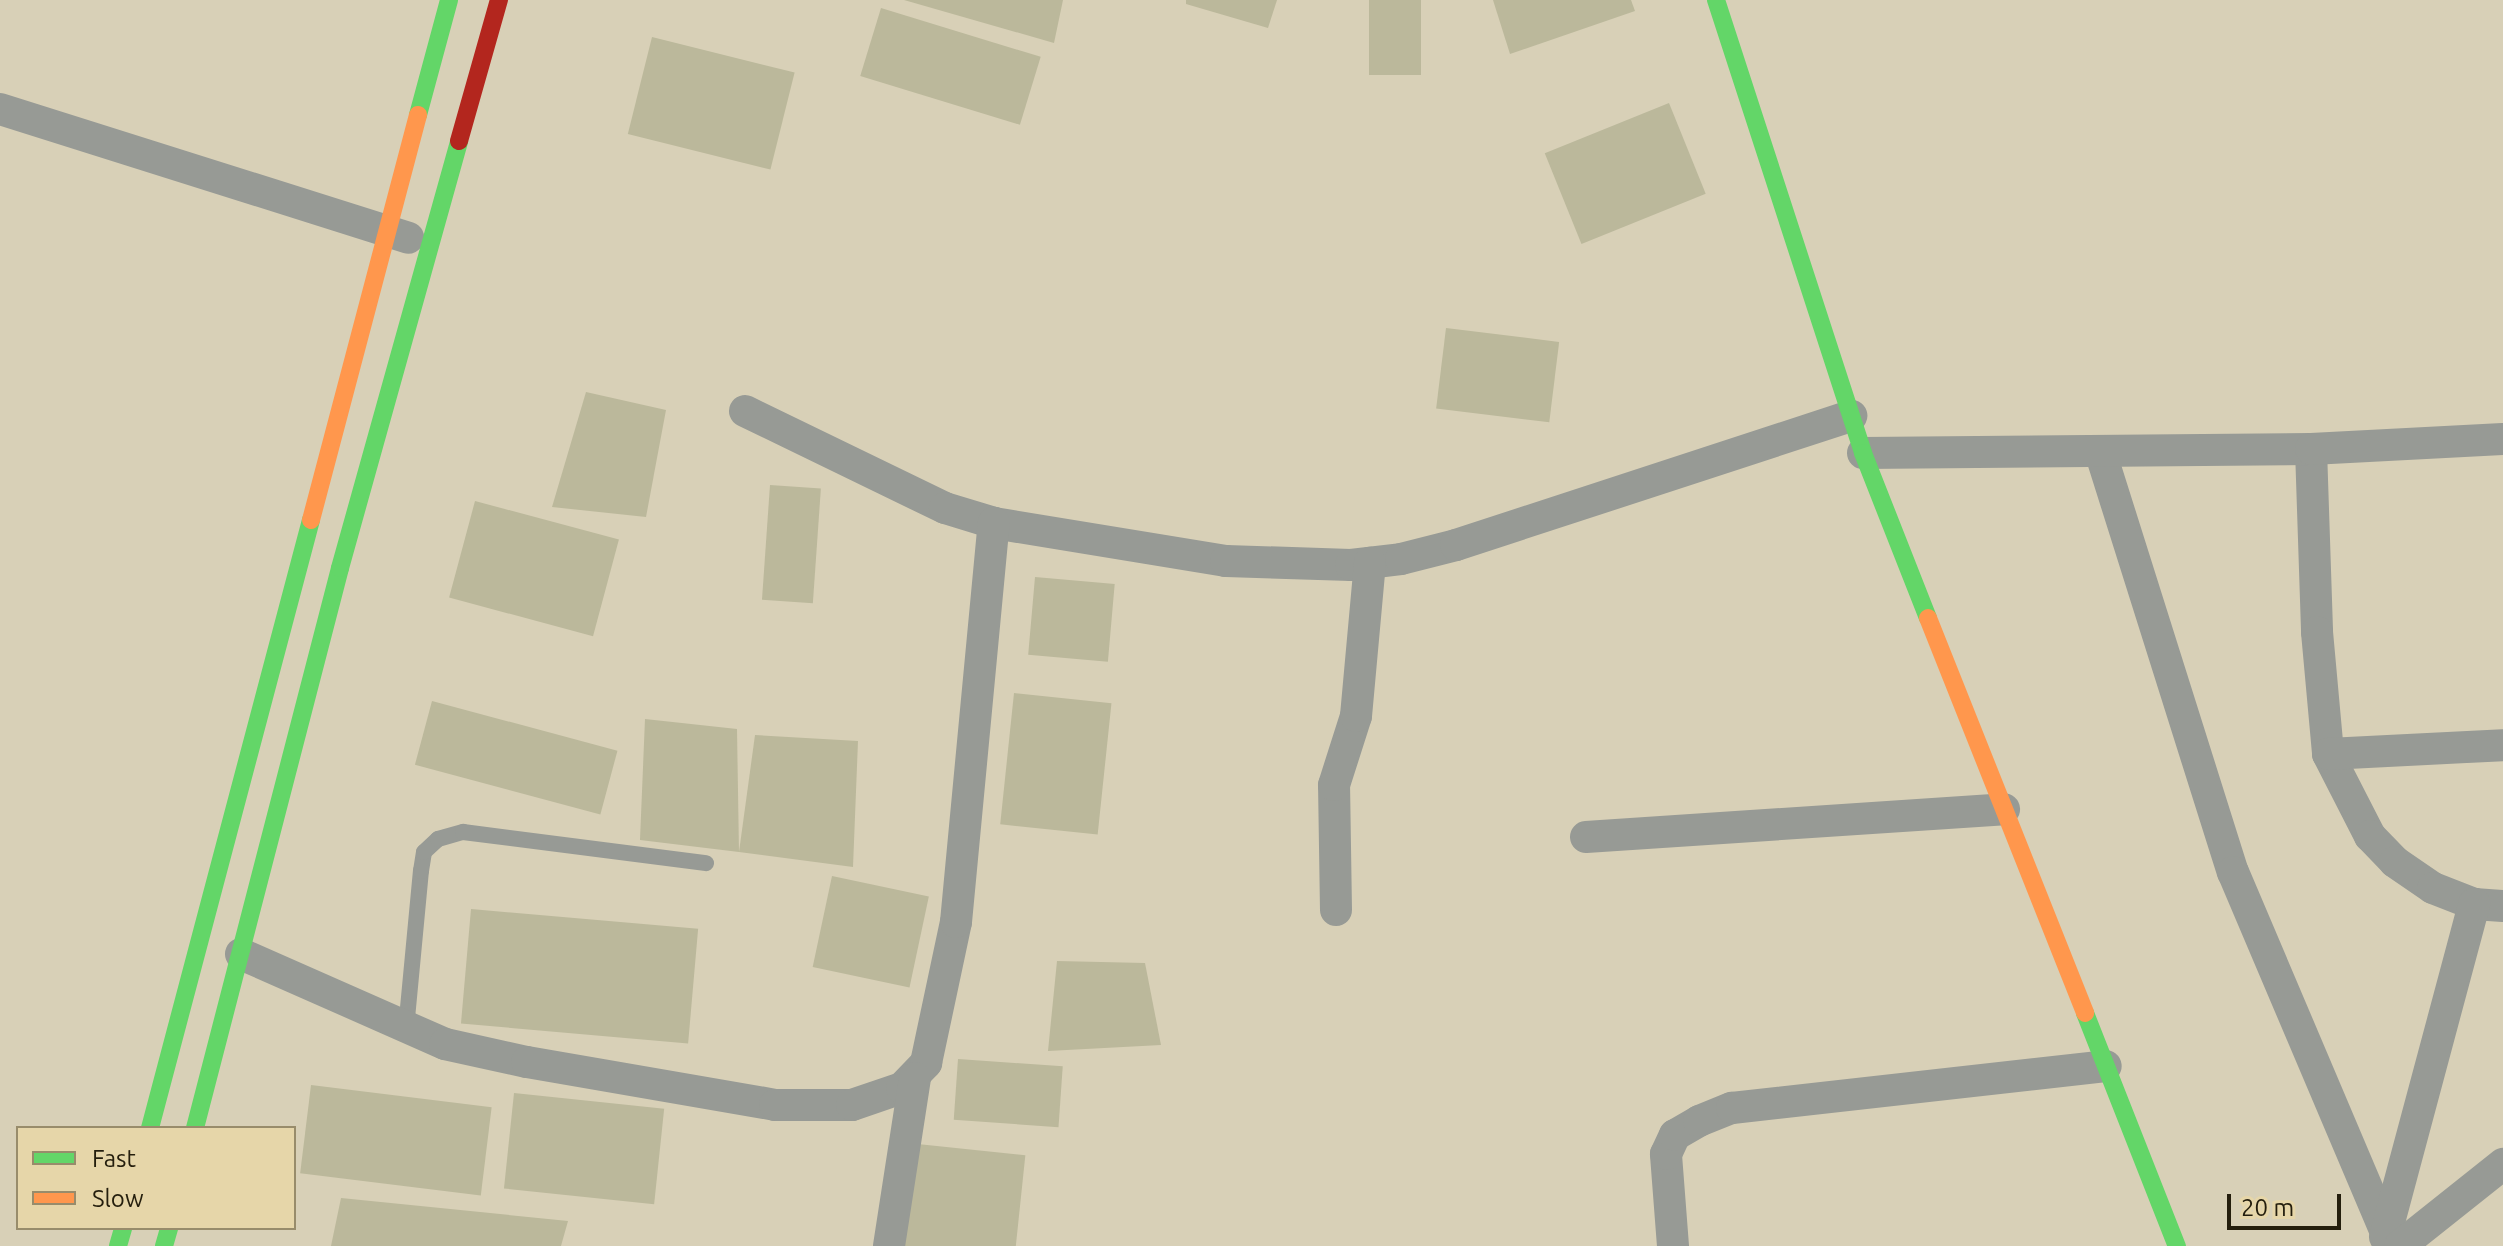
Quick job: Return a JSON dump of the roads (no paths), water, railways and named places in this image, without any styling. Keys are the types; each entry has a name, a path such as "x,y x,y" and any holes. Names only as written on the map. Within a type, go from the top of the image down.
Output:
{"main road":[{"path":"151,1126 449,0"},
{"path":"196,1126 340,568 499,0"},
{"path":"1716,0 1863,453 2177,1246"}],"street":[{"path":"0,109 387,229 430,247"},
{"path":"745,411 945,508 994,523 1226,561 1370,563 1456,545 1851,416"},
{"path":"1863,453 2311,449 2503,439"},
{"path":"2311,449 2317,632 2328,754 2370,836 2395,862 2433,888 2489,905 2389,1241"},
{"path":"2100,451 2233,872 2389,1241"},
{"path":"241,954 445,1044 775,1105 852,1105 881,1098 915,1078 926,1063 956,922 994,523"},
{"path":"1336,910 1334,785 1356,716 1370,563"},
{"path":"2328,754 2503,745"},
{"path":"1586,837 2004,809"},
{"path":"1673,1246 1666,1154 1675,1135 1699,1121 1732,1108 2106,1066"},
{"path":"889,1246 915,1078"},
{"path":"2389,1241 2503,1164"}],"lane":[{"path":"406,1029 424,852 438,839 463,832 706,863"}]}
